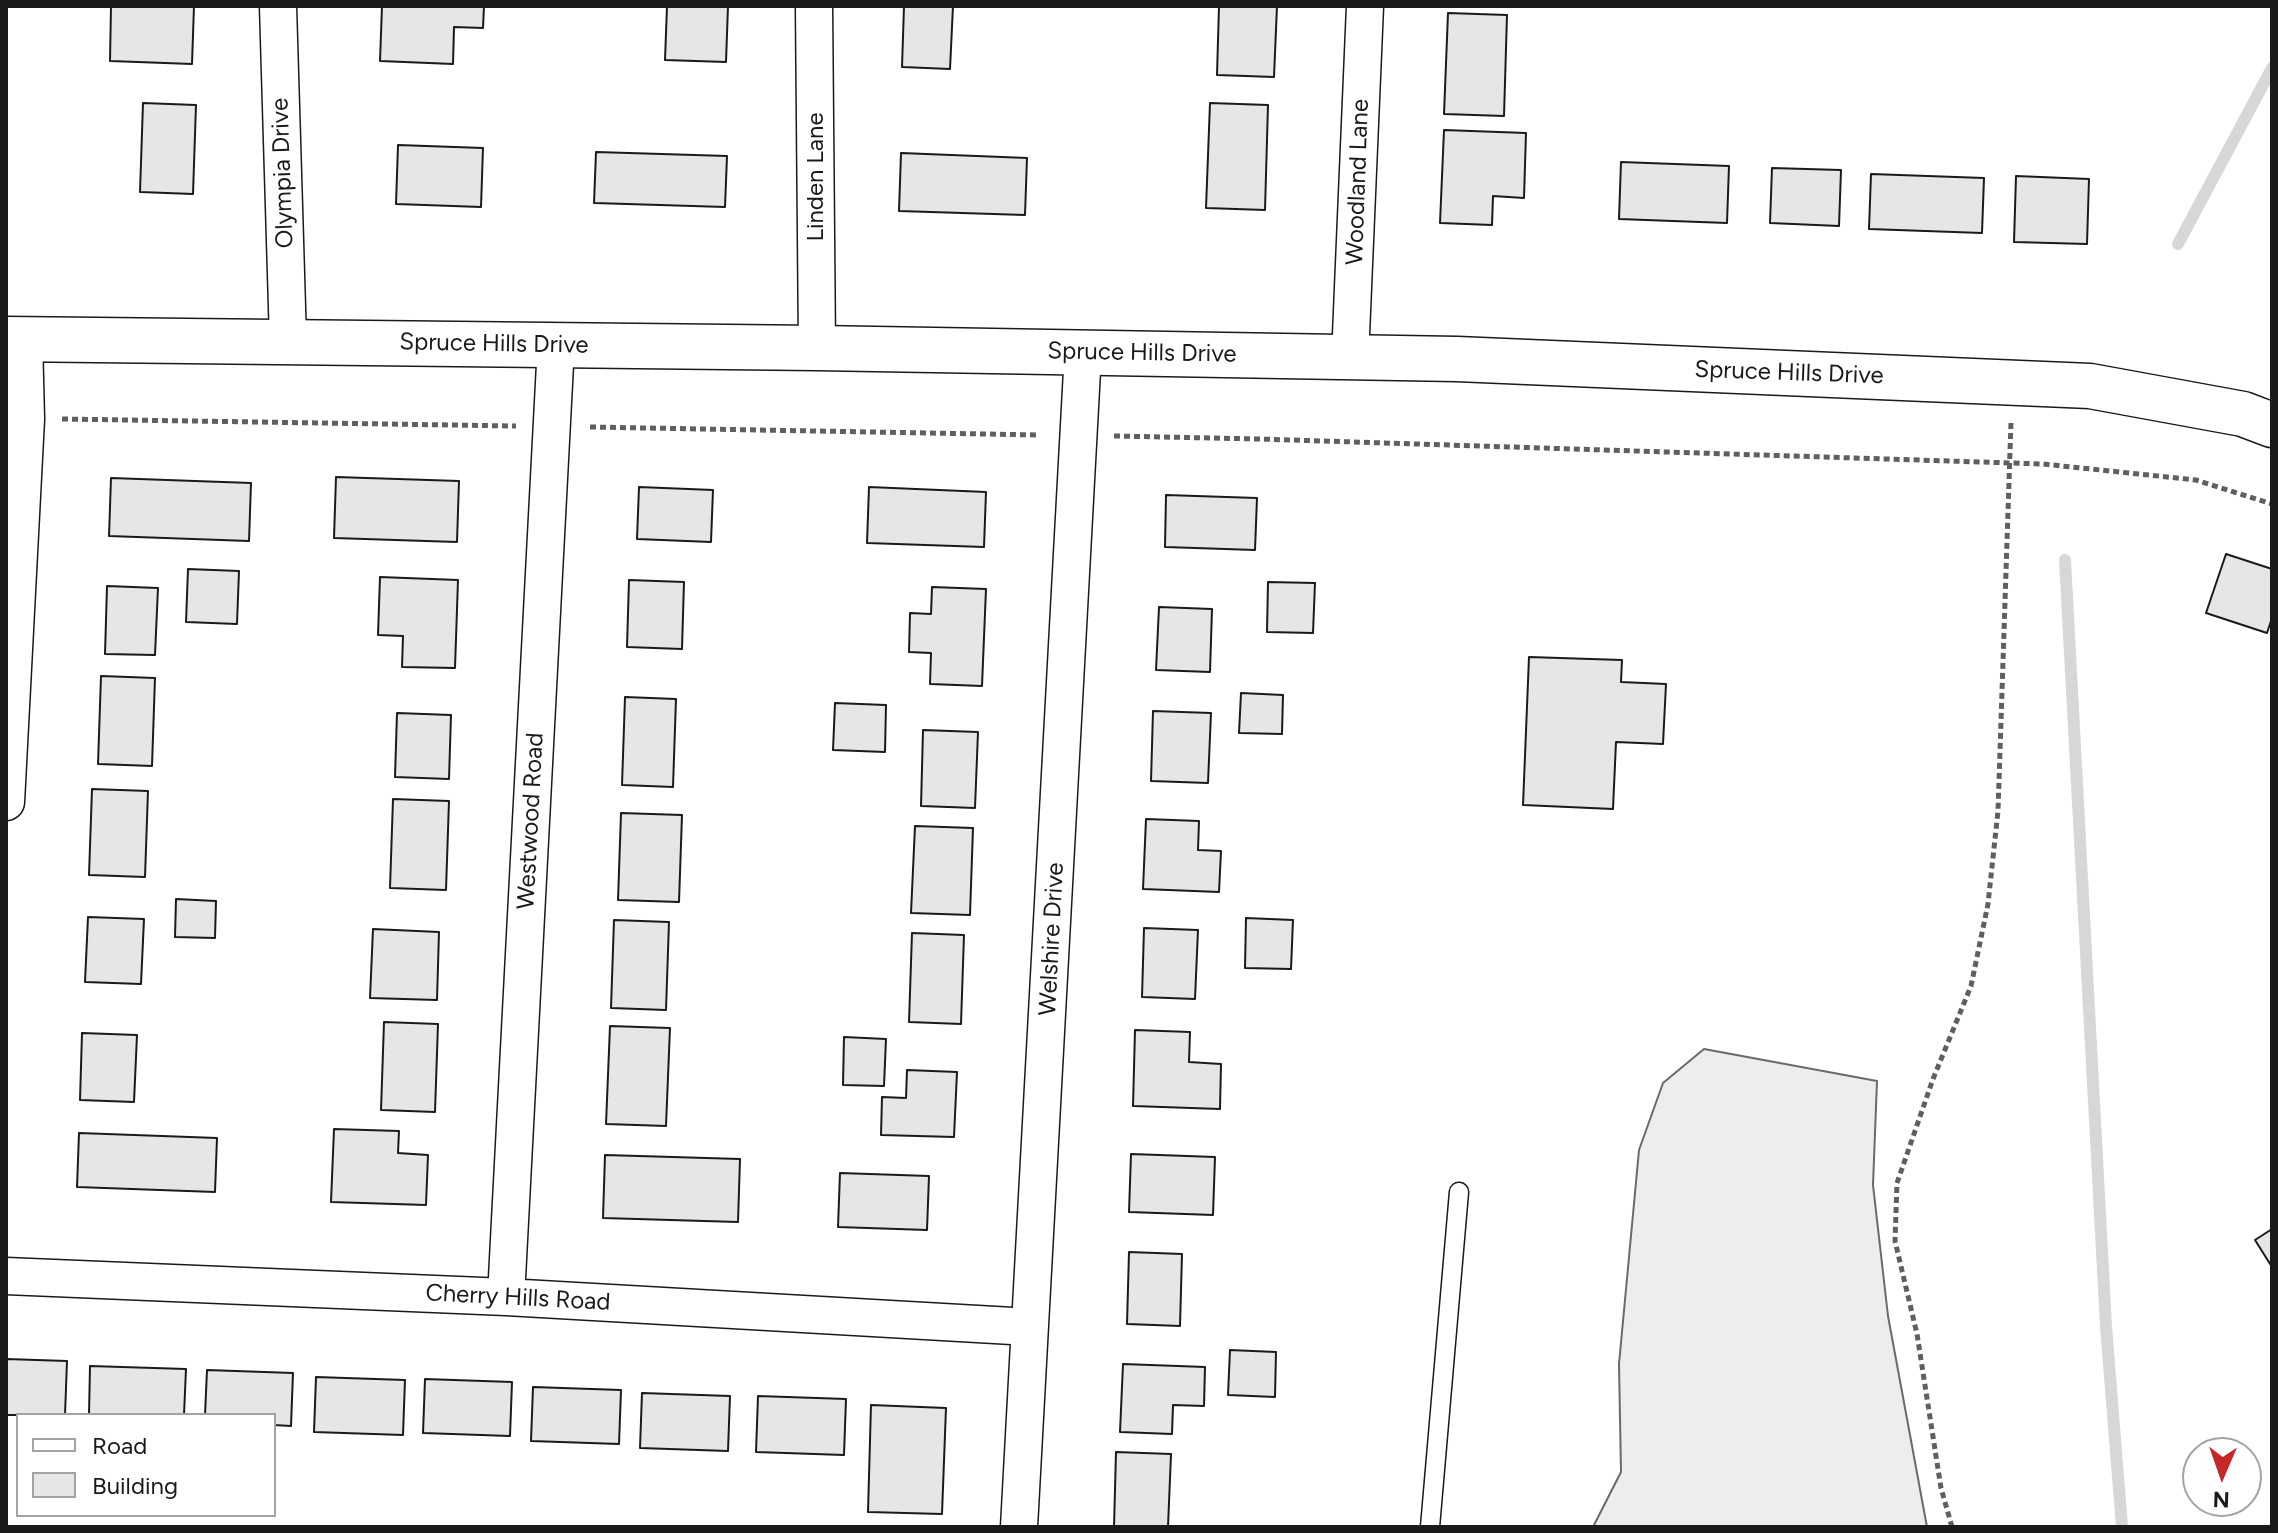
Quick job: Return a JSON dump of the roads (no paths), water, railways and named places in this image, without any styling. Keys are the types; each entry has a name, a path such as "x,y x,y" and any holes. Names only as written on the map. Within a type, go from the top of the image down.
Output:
{"main road":[{"name":"Spruce Hills Drive","path":"15,339 1457,359 2090,386 2243,414 2272,425"}],"street":[{"name":"Olympia Drive","path":"278,6 288,341"},
{"name":"Linden Lane","path":"814,6 817,348"},
{"name":"Woodland Lane","path":"1350,358 1365,6"},
{"path":"6,802 26,419 15,339"},
{"name":"Westwood Road","path":"506,1297 556,345"},
{"name":"Welshire Drive","path":"1019,1527 1083,352"},
{"name":"Cherry Hills Road","path":"6,1276 506,1297 1030,1327"}],"lane":[{"path":"1430,1527 1459,1192"}],"waterway":[{"path":"2178,244 2272,68"},
{"path":"2065,560 2106,1326 2122,1527"}]}
